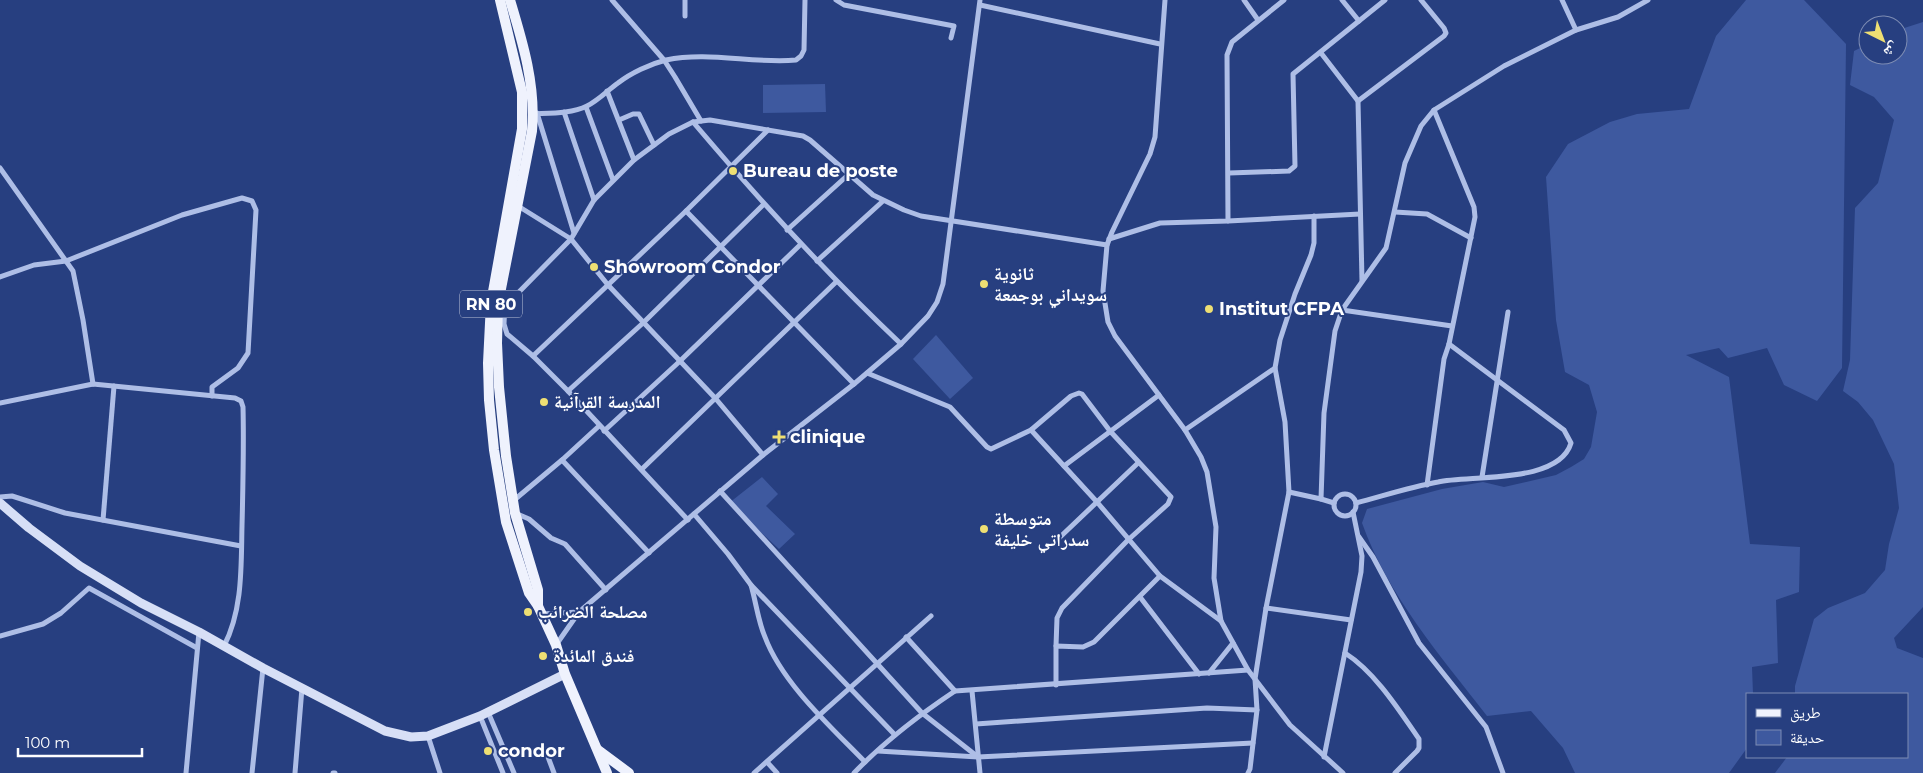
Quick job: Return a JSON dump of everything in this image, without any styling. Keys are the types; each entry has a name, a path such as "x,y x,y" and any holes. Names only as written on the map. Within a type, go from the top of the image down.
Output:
{"main road":[{"name":"RN 80","path":"500,0 522,92 531,114"},
{"name":"RN 80","path":"510,0 531,78 531,114 497,343 503,424 513,501 538,590 540,610"},
{"name":"RN 80","path":"531,114 522,129 491,303 488,363 491,427 506,522 529,593 540,610 556,645 565,674 607,773"},
{"path":"491,427 503,424"},
{"path":"0,503 29,528 80,566 141,603 385,731 411,737 428,736 484,714 565,674"},
{"path":"597,749 629,773"}],"street":[{"path":"612,0 664,60 701,121"},
{"path":"684,16 685,0"},
{"path":"574,233 531,114 564,112 586,106 636,72 664,60 704,56 796,60 804,50 805,0"},
{"path":"836,0 844,5 954,26 951,38"},
{"path":"1164,0 1156,128 1153,144 1107,246 1103,291 1108,322 1115,336 1185,430 1201,457 1207,472 1216,527 1214,578 1221,621 1248,670 1290,725 1342,773"},
{"path":"1244,0 1258,20"},
{"path":"1228,221 1227,55 1232,42 1284,0"},
{"path":"1342,0 1359,21"},
{"path":"1229,173 1289,171 1294,169 1296,166 1293,74 1385,0"},
{"path":"1358,101 1446,33 1421,0"},
{"path":"1562,0 1576,30"},
{"path":"1321,499 1324,413 1335,331 1342,310 1386,248 1405,163 1421,126 1434,110 1504,66 1576,30 1618,17 1648,0"},
{"path":"556,645 579,612 763,454 854,384 901,344 918,328 938,302 943,284 980,2 1160,44"},
{"path":"1320,53 1358,101 1362,280"},
{"path":"607,91 634,160"},
{"path":"586,106 613,180"},
{"path":"1427,484 1444,359 1449,344 1475,217 1474,207 1434,110"},
{"path":"564,112 594,200"},
{"path":"619,120 633,114 638,114 654,145"},
{"path":"688,520 568,391 506,332 502,303 526,285 570,239 594,200 613,180 634,160 669,134 693,122 710,120 789,132 810,140 873,195 921,216 1107,246"},
{"path":"693,122 730,167 787,230 836,282 901,344"},
{"path":"533,356 686,211 768,130"},
{"path":"0,168 73,271 93,384"},
{"path":"787,230 849,174"},
{"path":"0,277 34,265 66,261 182,215 242,198 252,201 256,210 248,353 238,368 212,387 212,396"},
{"path":"817,262 883,201"},
{"path":"568,391 643,323 720,245 764,204"},
{"path":"518,206 570,239 608,285 716,399 763,454"},
{"path":"686,211 759,284 854,384"},
{"path":"1395,212 1427,214 1471,238"},
{"path":"1110,239 1160,223 1360,214"},
{"path":"1251,771 1257,710 1254,679 1289,492 1285,422 1275,368 1280,340 1312,249 1314,216"},
{"path":"604,431 679,362 801,244"},
{"path":"642,469 836,282"},
{"path":"1342,310 1452,326"},
{"path":"1482,477 1508,312"},
{"path":"1356,503 1427,484 1466,478 1506,477 1547,466 1564,456 1571,443 1564,430 1449,344"},
{"path":"1185,430 1275,368"},
{"path":"867,373 950,408 987,447 992,448 1031,430 1071,396 1079,393 1082,394 1110,431 1168,493 1171,500 1128,540 1062,608 1057,618 1056,684"},
{"path":"0,403 93,384 235,398 243,403 244,458 236,620 224,646"},
{"path":"104,520 114,386"},
{"path":"1064,466 1159,395"},
{"path":"513,501 599,426"},
{"path":"1031,430 1097,502 1160,576 1221,621"},
{"path":"562,460 649,553"},
{"path":"1058,539 1138,463"},
{"path":"720,491 922,713 978,757"},
{"path":"1289,492 1334,503"},
{"path":"1353,512 1347,516 1340,515 1334,503 1343,494 1351,496 1356,503"},
{"path":"0,497 12,496 65,513 241,546"},
{"path":"1324,757 1361,572 1362,556 1353,512 1356,503"},
{"path":"515,513 529,519 551,538 564,544 606,590"},
{"path":"694,514 751,584 849,690 895,735"},
{"path":"1359,537 1419,643 1486,727 1503,773"},
{"path":"1056,646 1088,646 1160,576"},
{"path":"751,584 764,637 787,677 865,762"},
{"path":"0,636 43,624 61,613 88,588 197,648"},
{"path":"1140,597 1199,674"},
{"path":"1266,608 1351,620"},
{"path":"540,610 579,612"},
{"path":"754,773 931,616"},
{"path":"186,773 199,632"},
{"path":"906,637 956,691"},
{"path":"1209,673 1233,643"},
{"path":"1345,653 1363,667 1380,685 1419,739 1420,743 1417,751 1395,773"},
{"path":"252,773 264,668"},
{"path":"854,773 922,713 956,691 1248,670"},
{"path":"295,773 302,688"},
{"path":"972,691 980,773"},
{"path":"976,724 1207,708 1257,710"},
{"path":"484,714 502,773"},
{"path":"484,714 514,773"},
{"path":"428,736 440,773"},
{"path":"878,751 978,757 1253,743"},
{"path":"544,749 554,773"},
{"path":"767,762 776,773"}],"green space":[{"path":"1746,0 1804,0 1846,44 1842,368 1817,401 1784,385 1767,348 1728,358 1719,348 1686,355 1729,377 1750,544 1800,547 1799,592 1776,600 1778,663 1752,667 1753,693 1746,693 1746,749 1729,773 1575,773 1563,748 1531,711 1487,716 1401,600 1373,550 1362,523 1367,509 1442,489 1483,482 1504,487 1556,475 1584,459 1591,447 1597,412 1589,385 1565,372 1556,320 1546,177 1568,144 1610,122 1637,114 1689,109 1716,36"},
{"path":"1923,22 1923,607 1894,638 1897,648 1923,658 1923,773 1775,773 1786,758 1908,758 1908,693 1795,693 1795,686 1814,619 1828,608 1865,593 1885,570 1889,544 1899,508 1894,464 1873,420 1858,402 1843,391 1850,360 1855,208 1878,183 1894,120 1874,97 1850,85 1854,51 1858,49 1858,65 1908,65 1908,27"},
{"path":"825,84 826,112 763,113 763,85"},
{"path":"936,335 973,378 950,399 913,359"},
{"path":"762,477 778,494 766,506 795,534 779,549 729,503"}],"place":[{"name":"Bureau de poste","path":"733,171"},
{"name":"Showroom Condor","path":"594,267"},
{"name":"ثانوية سويداني بوجمعة","path":"984,284"},
{"name":"Institut CFPA","path":"1209,309"},
{"name":"المدرسة القرآنية","path":"544,402"},
{"name":"clinique","path":"779,437"},
{"name":"متوسطة سدراتي خليفة","path":"984,529"},
{"name":"مصلحة الضرائب","path":"528,612"},
{"name":"فندق المائدة","path":"543,656"},
{"name":"condor","path":"488,751"}]}
